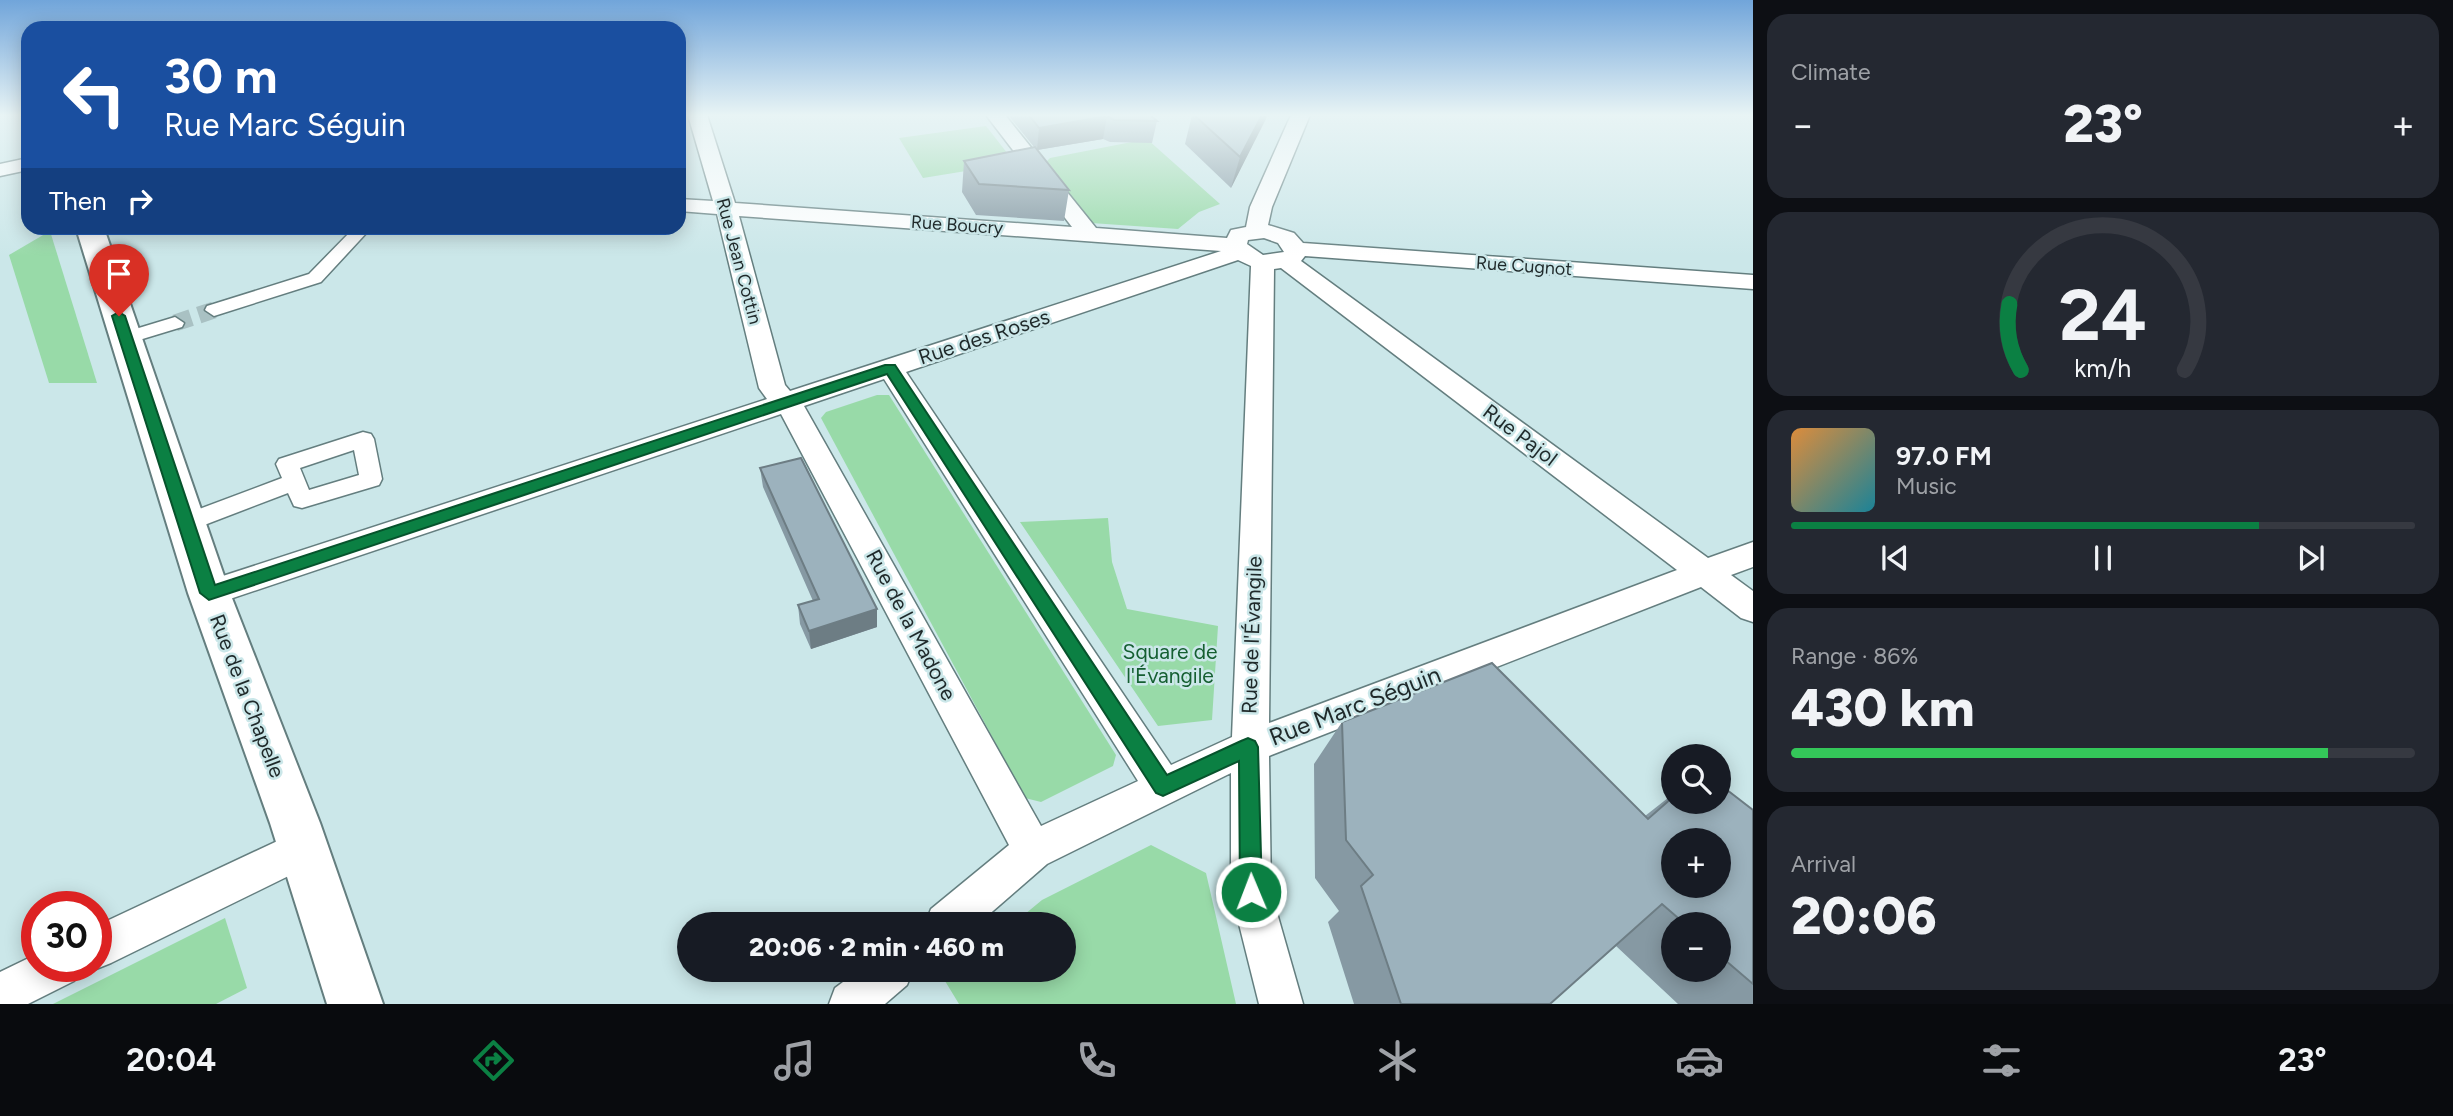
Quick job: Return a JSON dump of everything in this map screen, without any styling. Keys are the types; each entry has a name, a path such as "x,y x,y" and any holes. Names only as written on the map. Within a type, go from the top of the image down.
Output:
{"main road":[{"name":"Rue de la Chapelle","path":"92,235 209,593 303,848 355,1004"}],"street":[{"name":"Rue Jean Cottin","path":"711,162 772,388 787,402"},
{"path":"1032,162 1090,234"},
{"name":"Rue de l'Évangile","path":"1281,162 1261,207 1263,250 1248,747 1251,892 1281,1004"},
{"path":"0,170 21,166"},
{"name":"Rue Boucry","path":"686,206 1090,234 1263,250"},
{"path":"214,310 315,278 356,235"},
{"name":"Rue Cugnot","path":"1263,250 1753,282"},
{"name":"Rue des Roses","path":"209,593 890,368 1263,250"},
{"name":"Rue Pajol","path":"1263,250 1753,609"},
{"path":"126,338 175,323"},
{"path":"890,368 1163,786"},
{"name":"Rue de la Madone","path":"787,402 798,416 1033,850"},
{"path":"186,523 295,482"},
{"name":"Rue Marc Séguin","path":"960,912 1033,850 1248,747 1753,554"},
{"path":"112,940 303,848"},
{"path":"0,995 26,982"},
{"path":"851,1004 878,982"}],"green space":[{"path":"913,162 1015,163 923,178"},
{"path":"1046,162 1173,162 1220,204 1199,212 1178,229 1091,223 1044,164"},
{"path":"43,235 51,235 97,383 49,383 9,255"},
{"path":"877,395 889,395 1116,755 1113,766 1041,802 1025,798 821,418 826,412"},
{"name":"Square de l'Évangile","path":"1108,518 1112,562 1127,609 1218,626 1212,720 1158,726 1020,522"},
{"path":"1151,845 1206,873 1236,1004 959,1004 946,982 1076,982 1076,912 1028,912 1042,900"},
{"path":"225,918 247,988 216,1004 53,1004 97,982 112,982 112,974"}],"building":[{"path":"965,162 1047,162 1069,190 979,184"},
{"path":"801,458 877,609 809,631 798,605 819,599 760,468"},
{"path":"1492,663 1648,819 1661,808 1661,814 1731,814 1731,793 1753,810 1753,984 1731,965 1731,912 1671,912 1662,904 1550,1004 1401,1004 1361,886 1373,875 1346,840 1342,722"}],"tunnel":[{"path":"175,323 214,310"}],"route":[{"path":"119,316 209,593 890,368 1163,786 1248,747 1251,892"}]}
